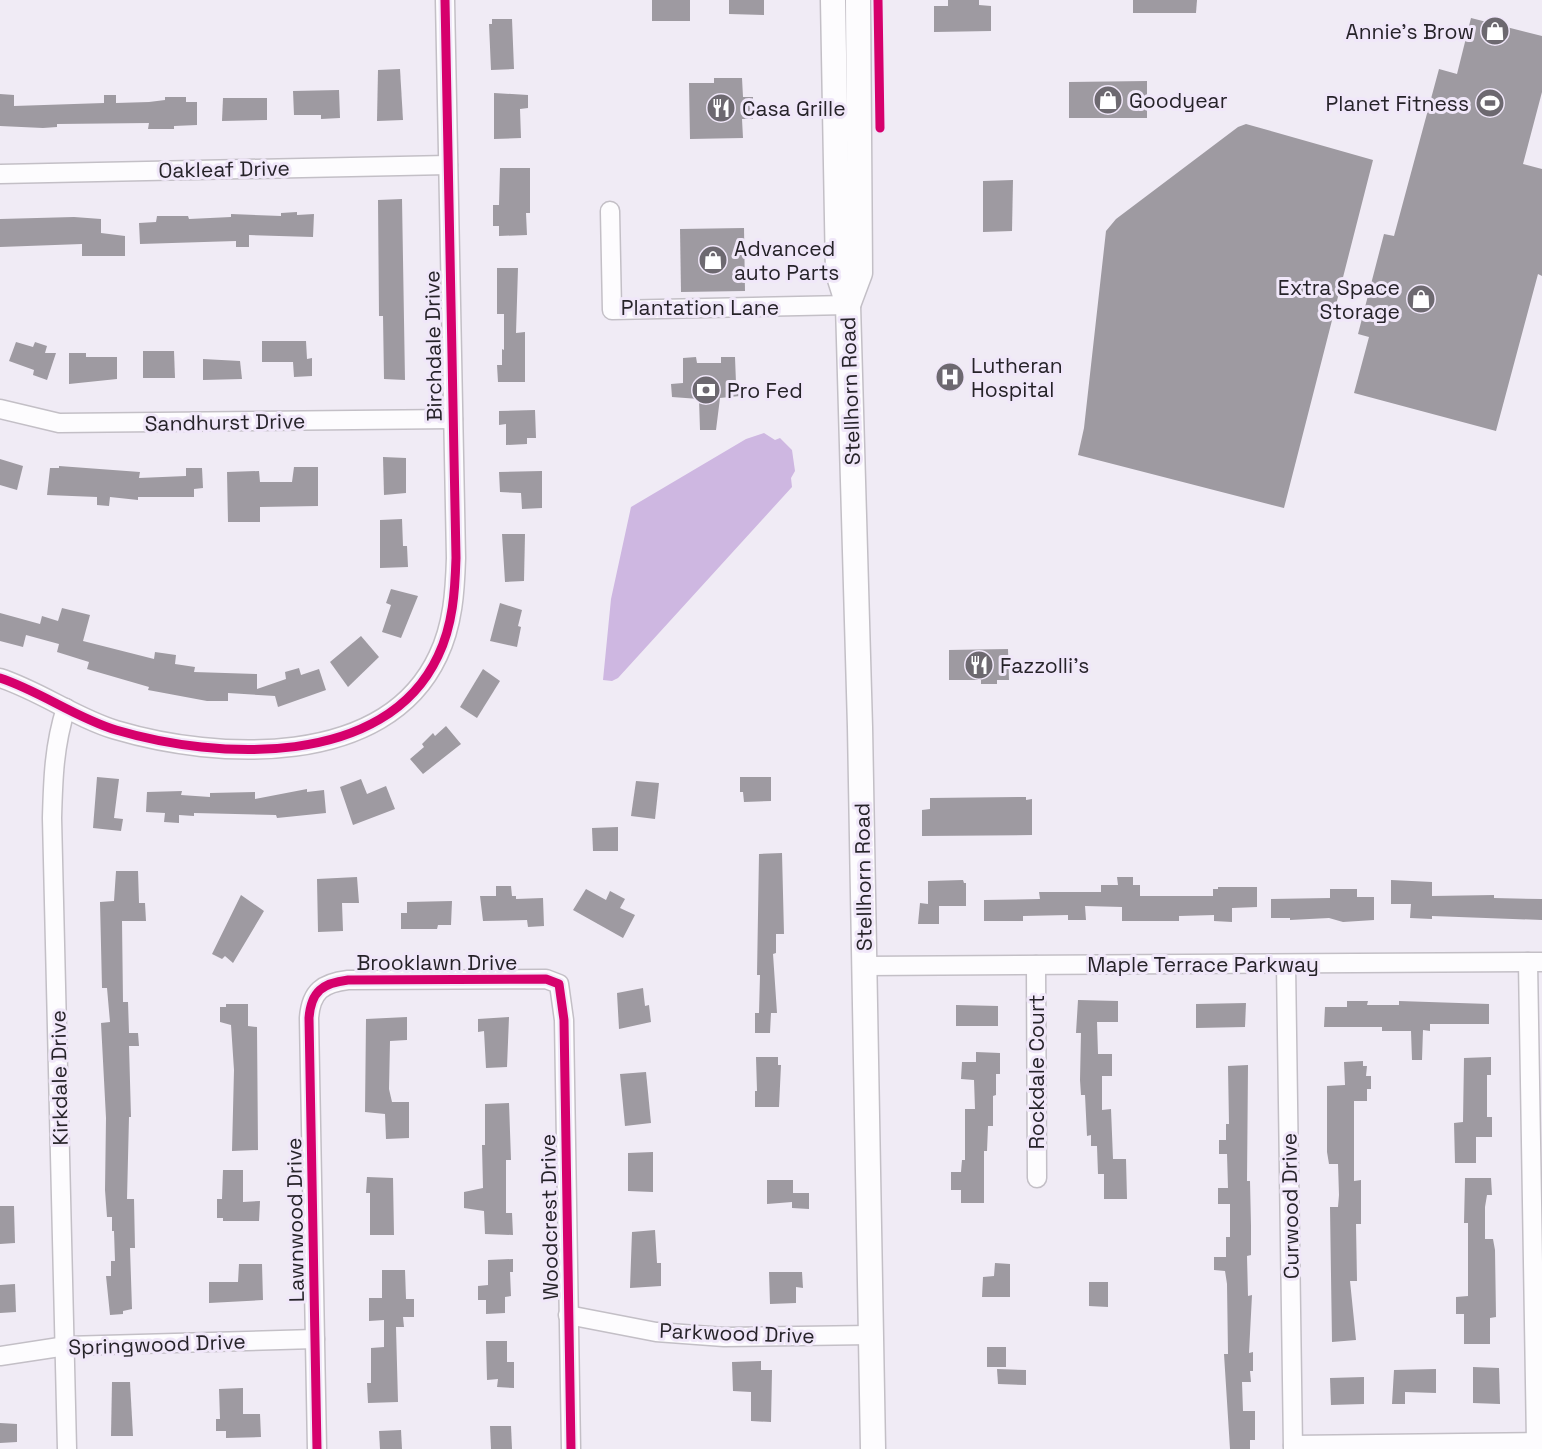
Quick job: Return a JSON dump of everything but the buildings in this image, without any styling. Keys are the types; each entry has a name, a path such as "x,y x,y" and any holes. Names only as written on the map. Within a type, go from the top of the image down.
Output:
{"main road":[{"name":"Stellhorn Road","path":"833,0 838,273 848,305 873,1449"},
{"name":"Stellhorn Road","path":"848,305 860,273 858,0"}],"street":[{"name":"Birchdale Drive","path":"0,678 113,729 190,747 298,746 324,742 365,729 393,710 420,684 438,656 449,627 455,591 445,0"},
{"name":"Oakleaf Drive","path":"0,174 448,165"},
{"name":"Plantation Lane","path":"610,211 612,310 848,305"},
{"name":"Sandhurst Drive","path":"0,409 59,423 453,419"},
{"name":"Kirkdale Drive","path":"66,708 58,732 53,760 52,818 67,1449"},
{"name":"Maple Terrace Parkway","path":"864,966 1535,962"},
{"path":"1293,1447 1539,1442 1535,962"},
{"name":"Curwood Drive","path":"1286,964 1293,1447"},
{"name":"Rockdale Court","path":"1036,966 1037,1178"},
{"name":"Brooklawn Drive","path":"317,991 330,982 348,980 546,979 559,984"},
{"name":"Woodcrest Drive","path":"559,984 564,1020 571,1449"},
{"name":"Lawnwood Drive","path":"317,991 310,1004 309,1018 317,1449"},
{"name":"Parkwood Drive","path":"568,1315 656,1332 724,1337 871,1335"},
{"name":"Springwood Drive","path":"0,1356 66,1346 315,1339"}],"shaded area":[{"path":"764,433 775,440 780,438 792,450 795,471 791,478 792,487 618,678 612,681 603,680 611,599 631,507 746,439"}],"cycle path":[{"path":"0,678 15,683 87,719 116,730 201,747 248,750 295,747 339,737 380,719 413,693 438,656 450,620 456,558 445,0"},
{"path":"878,0 880,128"},
{"path":"317,1449 309,1018 312,1001 325,986 348,980 546,979 559,984 564,1020 571,1449"}],"place":[{"name":"Annie's Brow","path":"1495,31"},
{"name":"Goodyear","path":"1108,100"},
{"name":"Planet Fitness","path":"1490,103"},
{"name":"Casa Grille","path":"721,108"},
{"name":"Advanced auto Parts","path":"713,260"},
{"name":"Extra Space Storage","path":"1421,299"},
{"name":"Lutheran Hospital","path":"950,377"},
{"name":"Pro Fed","path":"706,390"},
{"name":"Fazzolli's","path":"979,665"}]}
